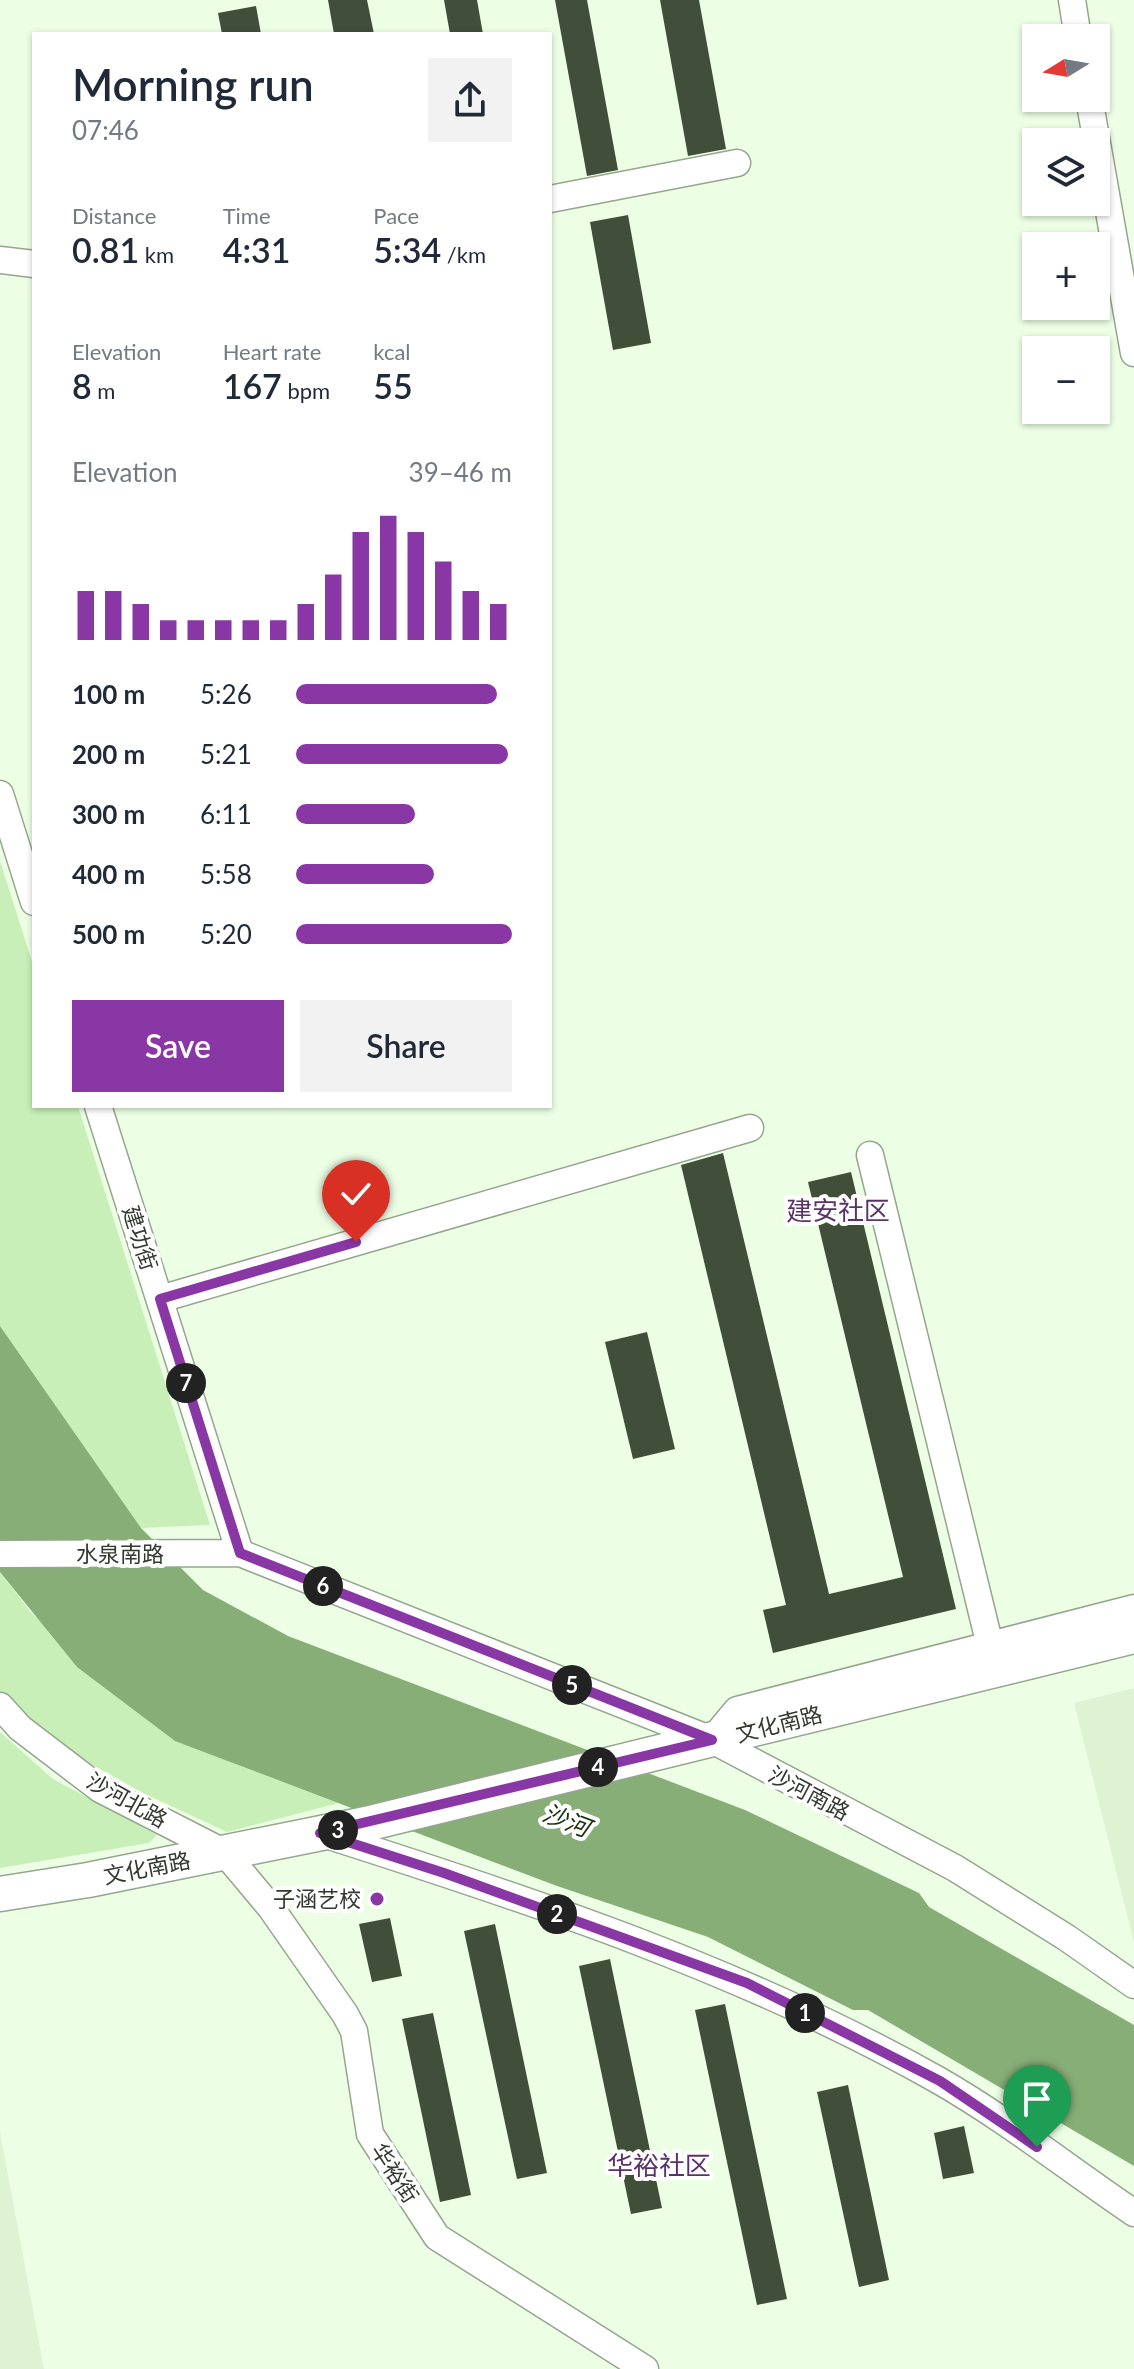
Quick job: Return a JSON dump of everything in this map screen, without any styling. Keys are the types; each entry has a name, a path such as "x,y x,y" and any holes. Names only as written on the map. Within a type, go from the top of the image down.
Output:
{"main road":[{"name":"文化南路","path":"0,1894 366,1824 1134,1636"}],"street":[{"path":"1072,0 1076,24"},
{"path":"1091,112 1134,353"},
{"path":"552,199 737,163"},
{"path":"0,260 32,264"},
{"path":"0,794 32,896"},
{"name":"建功街","path":"99,1108 240,1553"},
{"path":"160,1299 750,1128"},
{"path":"870,1155 996,1670"},
{"name":"水泉南路","path":"0,1554 240,1553"},
{"name":"沙河南路","path":"240,1553 712,1740 955,1868 1067,1938 1134,1985"},
{"path":"712,1740 737,1710 1134,1608"},
{"name":"沙河北路","path":"0,1706 20,1728 100,1789 225,1853"},
{"path":"320,1833 444,1873 747,1983 940,2081 1134,2213"},
{"name":"华裕街","path":"225,1853 271,1908 345,2014 354,2031 370,2134 437,2237 645,2369"}],"shaded area":[{"path":"0,861 32,962 32,1108 79,1108 210,1525 141,1528 0,1326"},
{"path":"0,1572 32,1614 240,1766 339,1803 227,1832 143,1793 91,1764 36,1727 0,1693"},
{"path":"1134,1688 1134,1943 1074,1703"},
{"path":"0,1732 53,1779 157,1835 149,1843 0,1868"},
{"path":"0,2132 4,2153 44,2369 0,2369"}],"water":[{"name":"沙河","path":"0,1326 141,1528 203,1590 288,1636 745,1810 919,1893 929,1907 1134,2025 1134,2166 868,2010 853,2010 708,1937 557,1886 175,1741 77,1667 0,1572"}],"building":[{"path":"328,0 367,0 374,32 334,32"},
{"path":"444,0 477,0 483,32 450,32"},
{"path":"555,0 587,0 618,170 587,176"},
{"path":"660,0 699,0 726,149 688,156"},
{"path":"256,6 261,32 222,32 218,13"},
{"path":"628,215 651,343 613,350 590,222"},
{"path":"723,1153 829,1594 903,1577 808,1182 851,1172 956,1609 773,1653 763,1610 786,1605 681,1165"},
{"path":"647,1332 675,1449 633,1459 605,1342"},
{"path":"390,1918 402,1976 372,1982 359,1924"},
{"path":"495,1924 547,2173 517,2179 464,1931"},
{"path":"610,1959 662,2208 631,2214 579,1966"},
{"path":"725,2004 787,2299 757,2305 695,2010"},
{"path":"433,2013 471,2195 440,2202 402,2019"},
{"path":"848,2085 889,2280 859,2287 817,2092"},
{"path":"964,2126 974,2173 943,2179 934,2133"}],"place":[{"name":"子涵艺校","path":"377,1899"}],"district":[{"name":"建安社区","path":"838,1211"},
{"name":"华裕社区","path":"659,2166"}],"route":[{"path":"356,1242 160,1299 240,1553 712,1740 320,1833 444,1873 747,1983 940,2081 1037,2147"}]}
